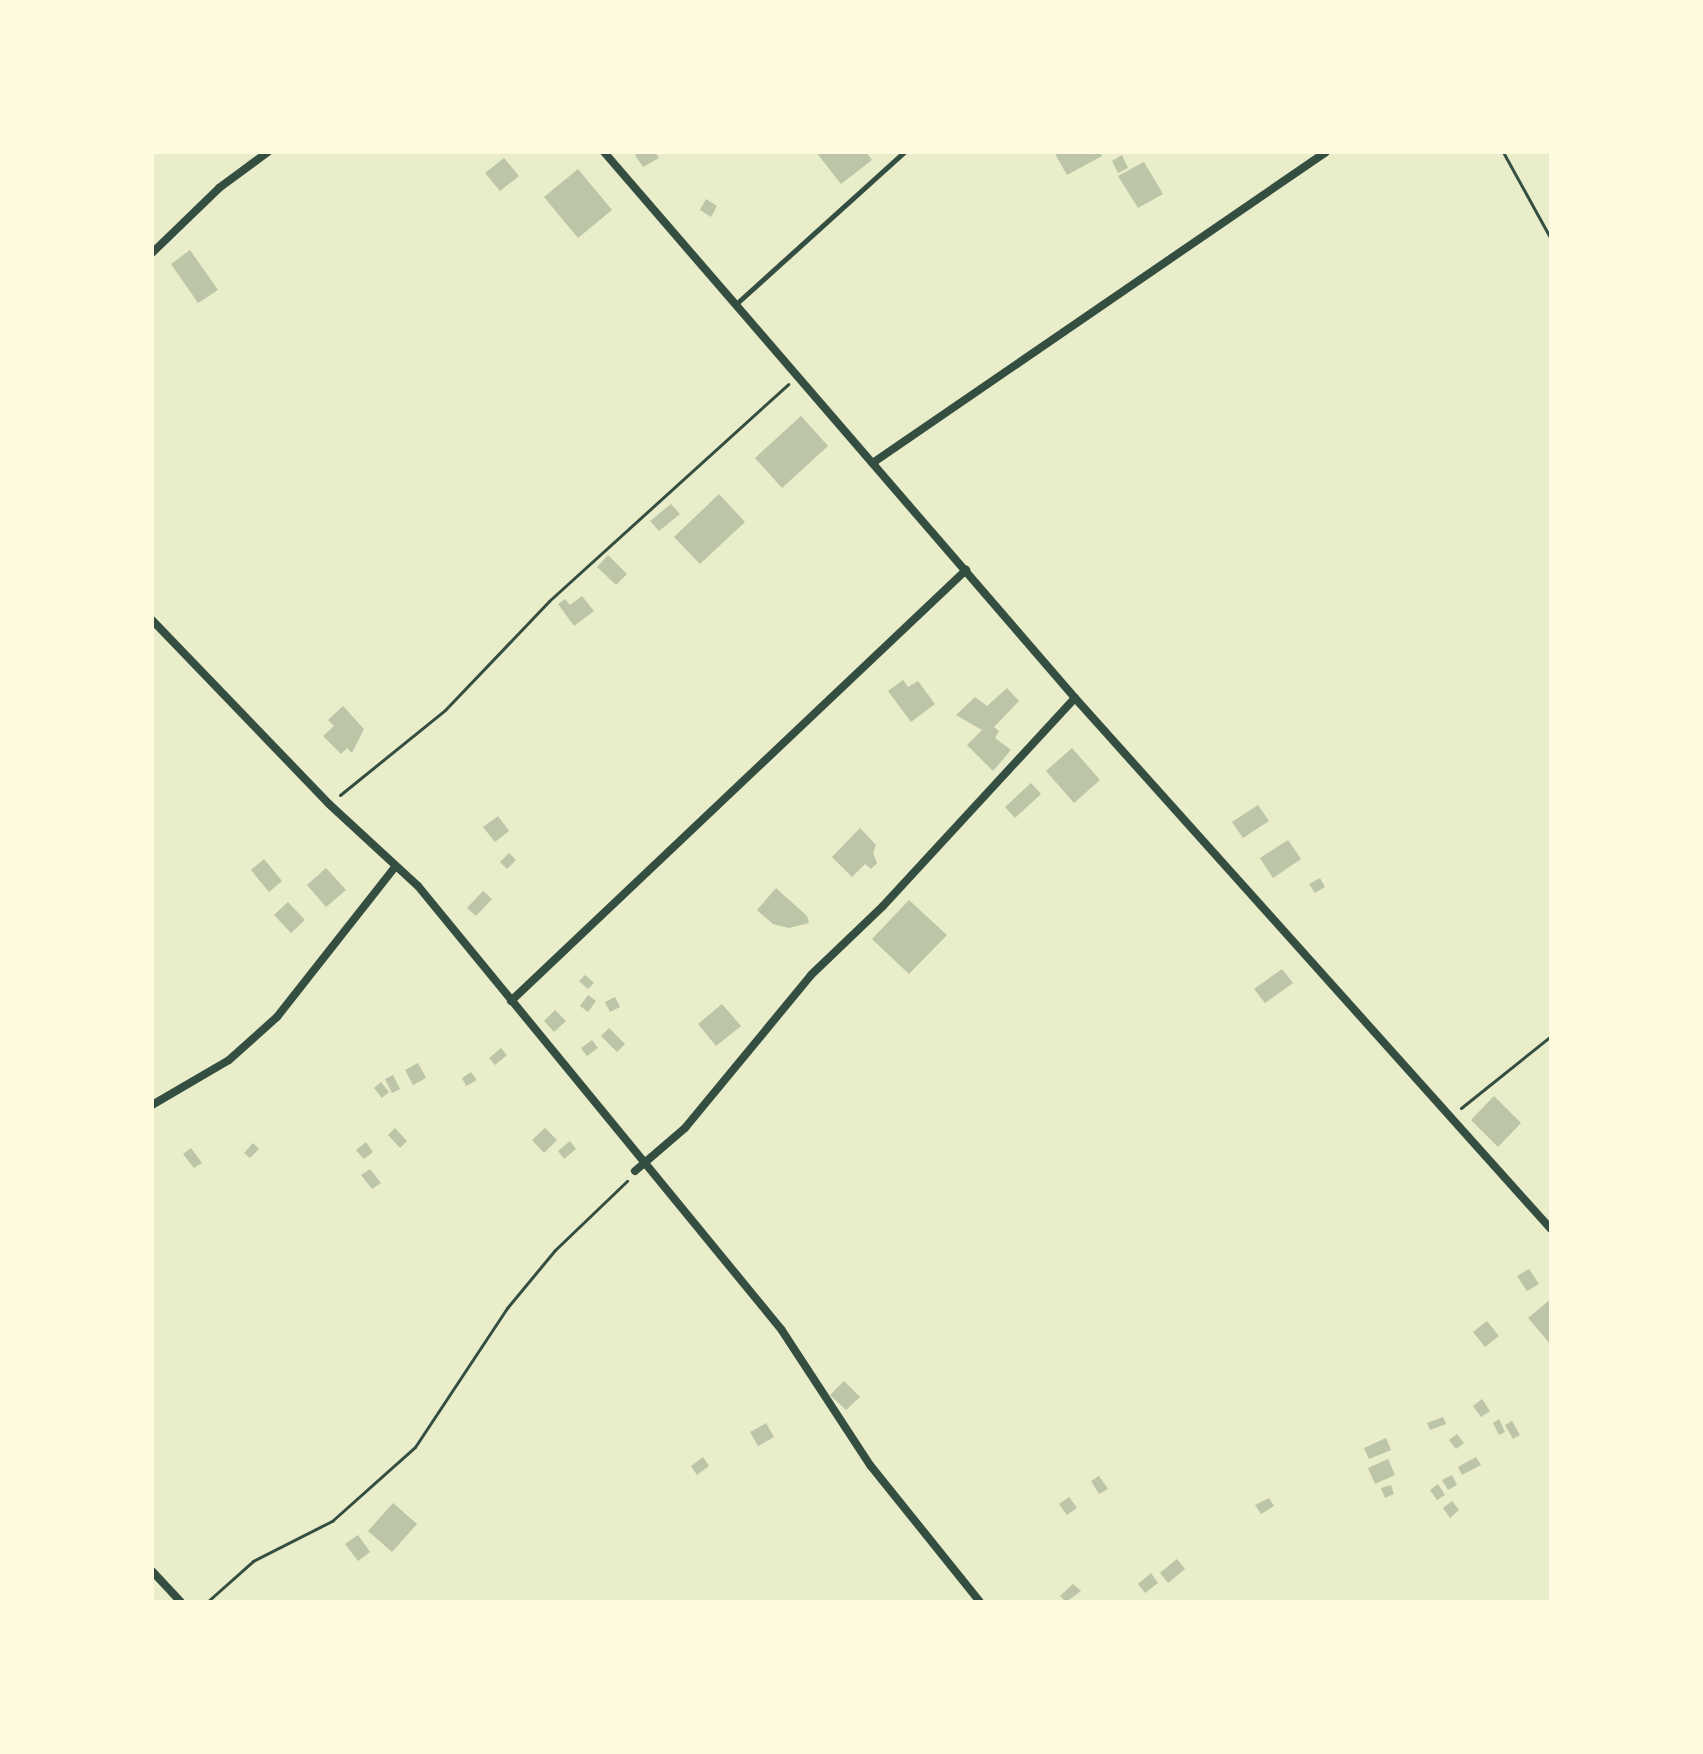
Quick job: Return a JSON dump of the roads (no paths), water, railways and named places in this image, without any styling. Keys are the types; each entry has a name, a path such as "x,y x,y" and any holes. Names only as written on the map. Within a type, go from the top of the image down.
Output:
{"street":[{"path":"152,253 219,188 268,152"},
{"path":"604,152 1075,698 1551,1229"},
{"path":"874,462 1326,152"},
{"path":"511,1001 966,570"},
{"path":"152,620 329,804 418,886 781,1329 870,1465 980,1602"},
{"path":"635,1171 714,1098 811,975 883,906 1075,698"},
{"path":"152,1105 229,1060 277,1017 395,867"},
{"path":"152,1571 181,1602"}],"lane":[{"path":"737,303 904,152"}]}
